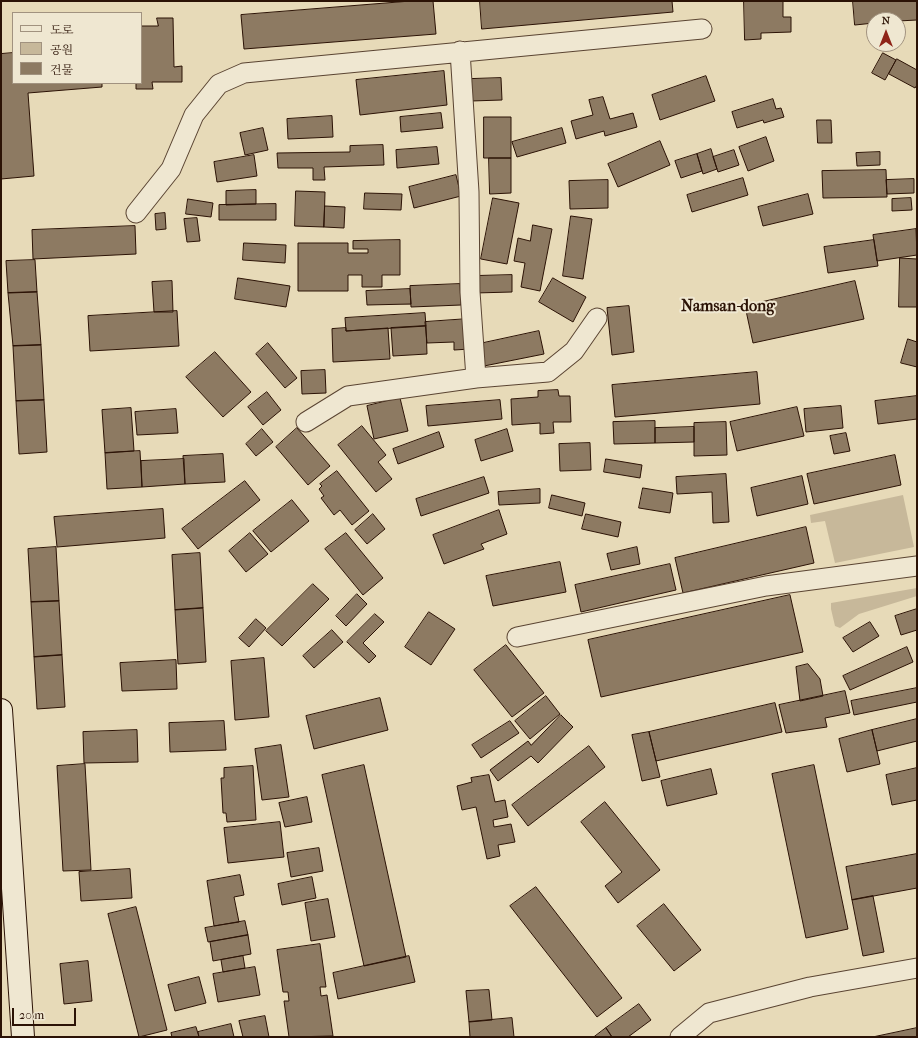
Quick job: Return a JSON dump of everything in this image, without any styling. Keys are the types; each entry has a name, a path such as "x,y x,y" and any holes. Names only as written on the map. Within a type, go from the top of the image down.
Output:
{"street":[{"path":"136,213 171,169 194,115 219,84 244,73 460,51 702,29"},
{"path":"460,51 469,192 470,292 476,378"},
{"path":"306,422 348,396 476,378 548,372 574,351 596,318"},
{"path":"517,638 766,586 917,566"},
{"path":"1,710 24,1037"},
{"path":"680,1037 709,1013 810,987 917,968"}],"green space":[{"path":"903,495 914,547 835,563 825,521 811,523 810,515"},
{"path":"917,588 917,596 859,614 840,628 835,626 831,603"}],"building":[{"path":"411,1 433,1 436,34 244,49 241,15"},
{"path":"480,1 672,1 673,12 482,29"},
{"path":"744,1 783,1 783,17 791,17 791,32 761,33 761,39 745,40"},
{"path":"853,1 917,1 917,20 906,21 906,12 866,12 866,24 855,25"},
{"path":"157,18 173,18 174,67 182,66 182,82 152,82 153,89 136,89 136,84 142,84 142,26 158,26"},
{"path":"12,53 12,84 102,84 102,87 28,93 34,176 1,179 1,54"},
{"path":"883,53 896,60 885,80 872,73"},
{"path":"897,59 917,70 917,85 915,88 889,74"},
{"path":"444,71 447,105 360,115 356,80"},
{"path":"706,76 715,101 660,120 652,95"},
{"path":"501,78 502,100 471,101 471,79"},
{"path":"603,97 610,119 633,113 637,127 605,136 604,131 576,139 571,121 593,115 589,100"},
{"path":"773,99 776,109 781,108 784,117 764,123 763,120 737,128 732,112"},
{"path":"441,113 443,128 401,132 400,117"},
{"path":"332,116 333,137 288,139 287,119"},
{"path":"484,117 511,117 511,158 484,158"},
{"path":"817,120 831,120 832,143 818,143"},
{"path":"263,128 268,150 245,155 240,133"},
{"path":"562,128 566,143 517,157 512,142"},
{"path":"766,137 774,161 748,171 739,147"},
{"path":"660,141 670,165 618,187 608,164"},
{"path":"383,145 384,165 324,167 325,180 313,180 313,168 278,168 277,153 350,152 350,146"},
{"path":"437,147 439,164 397,168 396,150"},
{"path":"711,149 717,169 703,174 697,154"},
{"path":"734,150 739,165 718,172 713,157"},
{"path":"880,152 880,165 857,166 856,153"},
{"path":"697,154 702,171 681,178 675,161"},
{"path":"254,155 257,176 217,182 214,162"},
{"path":"489,158 511,158 511,193 490,194"},
{"path":"886,170 887,197 823,198 822,171"},
{"path":"456,175 461,196 414,208 409,187"},
{"path":"743,178 748,195 692,212 687,195"},
{"path":"914,179 914,193 887,194 886,180"},
{"path":"608,180 608,208 570,209 569,181"},
{"path":"256,190 256,204 226,205 226,191"},
{"path":"296,191 325,192 324,227 295,226"},
{"path":"365,193 402,194 401,210 364,209"},
{"path":"808,194 813,214 763,226 758,207"},
{"path":"493,198 519,203 507,264 481,259"},
{"path":"911,198 912,210 892,211 892,199"},
{"path":"188,199 213,203 211,217 186,214"},
{"path":"276,204 276,220 219,220 219,205"},
{"path":"325,206 345,207 344,228 324,227"},
{"path":"165,213 166,229 156,230 155,214"},
{"path":"571,216 592,219 583,279 563,276"},
{"path":"197,218 200,241 187,242 184,219"},
{"path":"533,225 552,229 540,291 521,287 525,263 514,261 518,238 530,241"},
{"path":"135,226 136,254 33,259 32,230"},
{"path":"916,229 917,255 877,261 873,235"},
{"path":"400,240 400,275 382,275 382,287 362,287 362,275 348,275 348,291 298,291 298,243 348,243 348,253 368,253 368,249 353,249 353,241"},
{"path":"874,240 878,266 828,273 824,247"},
{"path":"244,243 286,245 285,263 243,260"},
{"path":"900,258 917,259 917,307 899,307"},
{"path":"35,260 37,292 8,293 6,261"},
{"path":"512,275 512,292 475,293 475,276"},
{"path":"238,278 290,286 286,307 235,299"},
{"path":"553,278 586,297 573,322 539,302"},
{"path":"172,281 173,312 154,312 152,282"},
{"path":"855,281 864,319 753,343 745,306"},
{"path":"460,284 461,305 411,307 410,286"},
{"path":"410,289 411,304 367,305 366,291"},
{"path":"37,292 41,345 13,346 8,293"},
{"path":"629,306 634,352 612,355 607,308"},
{"path":"177,311 179,346 90,351 88,316"},
{"path":"425,313 426,326 346,331 345,318"},
{"path":"468,319 470,349 454,350 454,342 427,343 425,322"},
{"path":"426,326 427,354 393,356 391,328"},
{"path":"346,328 346,331 388,328 390,359 333,362 332,329"},
{"path":"539,331 544,354 484,366 479,344"},
{"path":"908,339 917,342 917,367 901,363"},
{"path":"268,343 297,378 285,388 256,354"},
{"path":"41,345 44,400 16,401 13,346"},
{"path":"215,352 251,392 223,417 186,377"},
{"path":"325,370 326,393 302,394 301,371"},
{"path":"757,372 760,404 615,417 612,385"},
{"path":"558,390 559,396 570,396 571,422 553,422 554,433 540,434 540,423 512,425 511,399 538,397 538,391"},
{"path":"267,392 281,410 263,425 248,407"},
{"path":"917,396 917,419 878,424 875,401"},
{"path":"400,398 408,431 374,439 367,406"},
{"path":"44,400 47,452 19,454 16,401"},
{"path":"500,400 502,419 428,426 426,406"},
{"path":"841,406 843,428 806,432 804,409"},
{"path":"797,407 804,436 737,451 730,422"},
{"path":"131,408 134,451 105,453 102,410"},
{"path":"176,409 178,433 137,435 135,412"},
{"path":"655,421 655,443 614,444 613,422"},
{"path":"726,422 727,455 694,456 694,423"},
{"path":"362,426 386,455 378,462 392,479 376,492 338,445"},
{"path":"694,427 694,442 655,443 655,428"},
{"path":"297,428 330,466 308,485 276,447"},
{"path":"262,429 273,442 256,456 246,444"},
{"path":"507,429 513,451 481,461 475,440"},
{"path":"439,432 444,447 398,464 393,449"},
{"path":"846,433 850,451 834,454 830,436"},
{"path":"590,443 591,470 560,471 559,444"},
{"path":"140,451 142,487 107,489 105,453"},
{"path":"223,454 225,482 185,484 183,456"},
{"path":"895,455 901,485 814,504 807,474"},
{"path":"184,459 185,484 142,487 141,461"},
{"path":"606,459 642,465 640,478 604,472"},
{"path":"337,471 369,511 352,525 340,510 334,515 321,498 324,496 319,489 322,486 320,484"},
{"path":"726,474 729,522 713,523 712,492 677,494 676,477"},
{"path":"802,476 808,504 757,516 751,488"},
{"path":"484,477 489,493 421,516 416,499"},
{"path":"245,481 260,500 198,549 182,529"},
{"path":"643,488 673,493 670,513 639,508"},
{"path":"540,489 540,503 499,505 498,492"},
{"path":"552,495 585,503 582,516 549,508"},
{"path":"292,500 309,521 271,552 253,531"},
{"path":"163,509 165,538 57,547 54,517"},
{"path":"499,510 507,534 481,544 484,549 444,564 433,535"},
{"path":"373,514 385,529 367,544 355,530"},
{"path":"586,514 621,522 618,537 582,529"},
{"path":"806,527 814,563 683,593 675,558"},
{"path":"250,533 268,554 246,572 229,551"},
{"path":"346,533 383,578 363,595 325,549"},
{"path":"56,547 59,601 31,602 28,549"},
{"path":"637,547 640,564 611,570 607,554"},
{"path":"200,553 203,608 175,610 172,555"},
{"path":"560,562 566,592 493,606 486,576"},
{"path":"670,564 676,590 581,612 575,585"},
{"path":"313,584 329,599 282,646 266,631"},
{"path":"357,594 367,604 346,626 336,616"},
{"path":"790,595 803,652 601,697 588,640"},
{"path":"59,601 62,655 34,657 31,602"},
{"path":"203,608 206,662 178,664 175,610"},
{"path":"917,609 917,630 901,635 895,616"},
{"path":"429,612 455,629 431,665 405,647"},
{"path":"375,614 384,622 363,643 376,656 369,663 347,642"},
{"path":"256,619 266,628 249,647 239,638"},
{"path":"870,622 879,636 853,652 843,638"},
{"path":"332,630 343,642 314,668 303,656"},
{"path":"506,645 544,693 512,717 474,670"},
{"path":"907,647 913,662 850,690 843,676"},
{"path":"62,655 65,707 37,709 34,657"},
{"path":"264,658 269,717 235,720 231,661"},
{"path":"176,660 177,689 122,691 120,663"},
{"path":"808,664 820,679 823,696 800,701 796,667"},
{"path":"917,688 917,702 854,715 851,701"},
{"path":"845,691 850,713 825,718 827,727 786,733 779,705"},
{"path":"546,696 560,714 530,739 515,721"},
{"path":"380,698 388,730 314,749 306,716"},
{"path":"775,703 782,732 656,761 649,732"},
{"path":"561,715 573,727 538,763 531,756 498,781 490,770 528,741 531,745"},
{"path":"917,719 917,741 877,751 872,730"},
{"path":"224,721 226,750 170,752 169,723"},
{"path":"510,721 519,733 481,758 472,745"},
{"path":"137,730 138,762 84,763 83,732"},
{"path":"872,730 880,764 847,772 839,739"},
{"path":"649,732 660,777 642,781 632,735"},
{"path":"281,745 289,797 262,800 255,749"},
{"path":"589,746 605,767 528,826 512,805"},
{"path":"85,764 91,870 63,871 57,766"},
{"path":"364,765 406,957 364,966 322,775"},
{"path":"814,765 848,929 806,938 772,774"},
{"path":"253,766 256,820 227,822 226,813 223,813 221,778 224,778 224,768"},
{"path":"917,768 917,800 892,805 886,775"},
{"path":"711,769 717,794 667,806 661,781"},
{"path":"489,775 495,802 505,800 508,817 493,820 494,827 511,824 515,842 498,845 500,856 487,859 476,807 462,810 457,786 472,782 471,778"},
{"path":"307,797 312,822 285,827 279,803"},
{"path":"605,802 660,870 618,903 605,886 622,872 581,822"},
{"path":"280,822 284,857 228,863 224,828"},
{"path":"319,848 323,871 291,877 287,853"},
{"path":"917,854 917,888 852,900 846,867"},
{"path":"130,869 132,898 81,901 79,872"},
{"path":"240,875 244,895 234,897 239,922 214,926 207,881"},
{"path":"312,877 316,898 282,905 278,884"},
{"path":"536,887 622,998 597,1017 510,906"},
{"path":"873,896 884,952 863,956 852,900"},
{"path":"328,899 335,937 311,941 305,903"},
{"path":"664,904 701,950 674,971 637,926"},
{"path":"136,907 167,1030 139,1037 108,914"},
{"path":"245,921 248,935 208,942 205,928"},
{"path":"248,935 251,954 213,961 210,942"},
{"path":"320,944 326,987 320,987 321,996 327,995 333,1036 289,1037 284,1001 289,1001 288,992 283,992 277,950"},
{"path":"243,956 245,968 223,972 221,960"},
{"path":"409,956 415,982 338,999 333,973"},
{"path":"88,961 92,1001 64,1004 60,964"},
{"path":"255,967 260,995 218,1002 213,974"},
{"path":"199,977 206,1003 175,1011 168,985"},
{"path":"489,990 492,1020 469,1022 466,991"},
{"path":"639,1004 651,1020 628,1037 612,1037 606,1028"},
{"path":"265,1016 269,1037 243,1037 239,1021"},
{"path":"512,1018 514,1037 470,1037 469,1022"},
{"path":"231,1024 234,1037 199,1037 198,1032"},
{"path":"196,1027 199,1037 172,1037 171,1033"},
{"path":"606,1028 612,1037 594,1037"},
{"path":"917,1028 917,1037 873,1037"}],"district":[{"name":"Namsan-dong","path":"728,307"}]}
